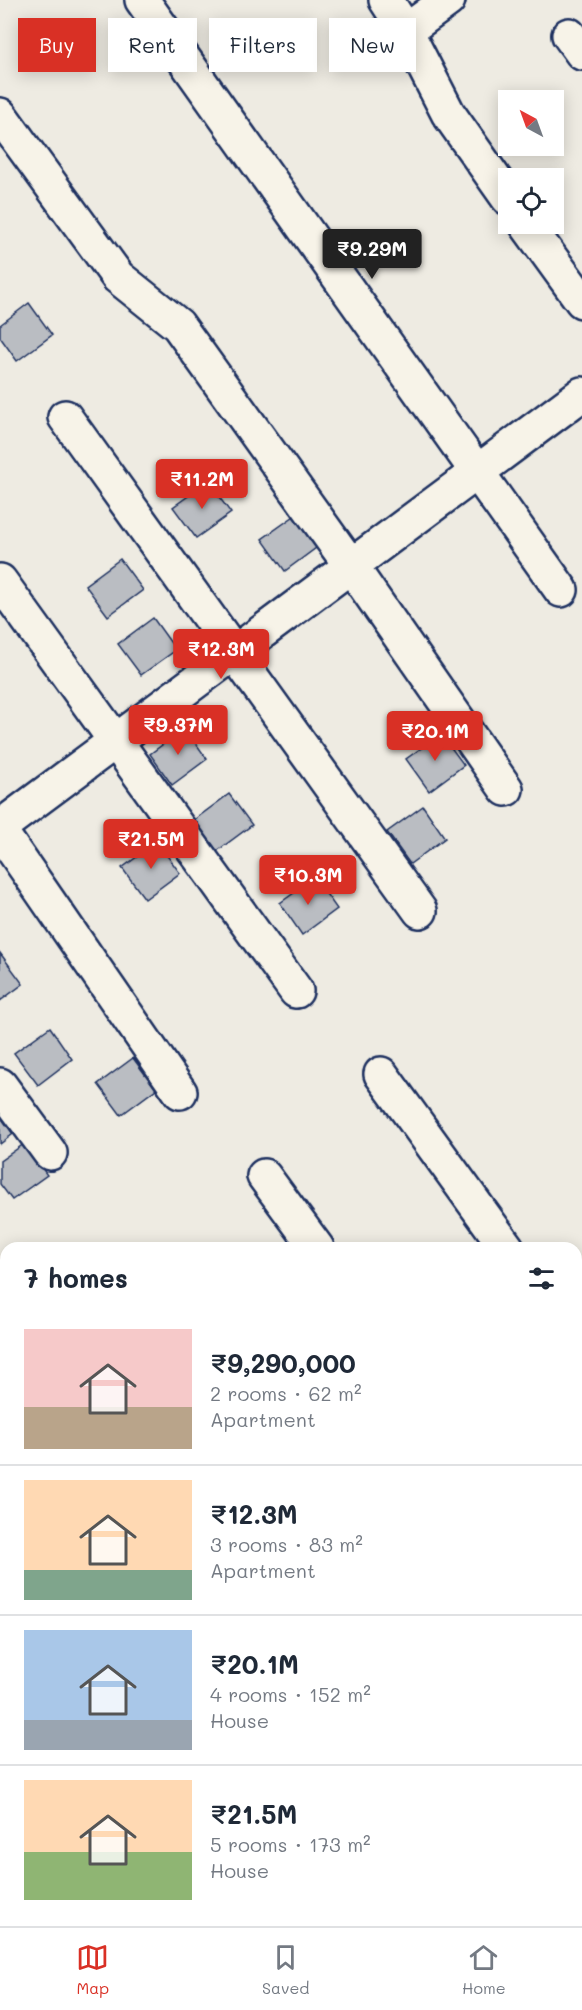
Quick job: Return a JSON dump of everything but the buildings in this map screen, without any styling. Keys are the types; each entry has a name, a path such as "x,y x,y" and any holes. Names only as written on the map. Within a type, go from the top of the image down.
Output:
{"street":[{"path":"142,0 561,590"},
{"path":"386,0 398,18"},
{"path":"416,24 448,0"},
{"path":"416,51 448,113 498,184"},
{"path":"0,115 118,277 178,325 351,566 506,789"},
{"path":"533,234 582,301"},
{"path":"180,1092 0,829 582,394"},
{"path":"64,417 420,911"},
{"path":"0,581 296,991"},
{"path":"381,1074 503,1242"},
{"path":"0,1085 50,1153"},
{"path":"264,1176 313,1242"}]}
